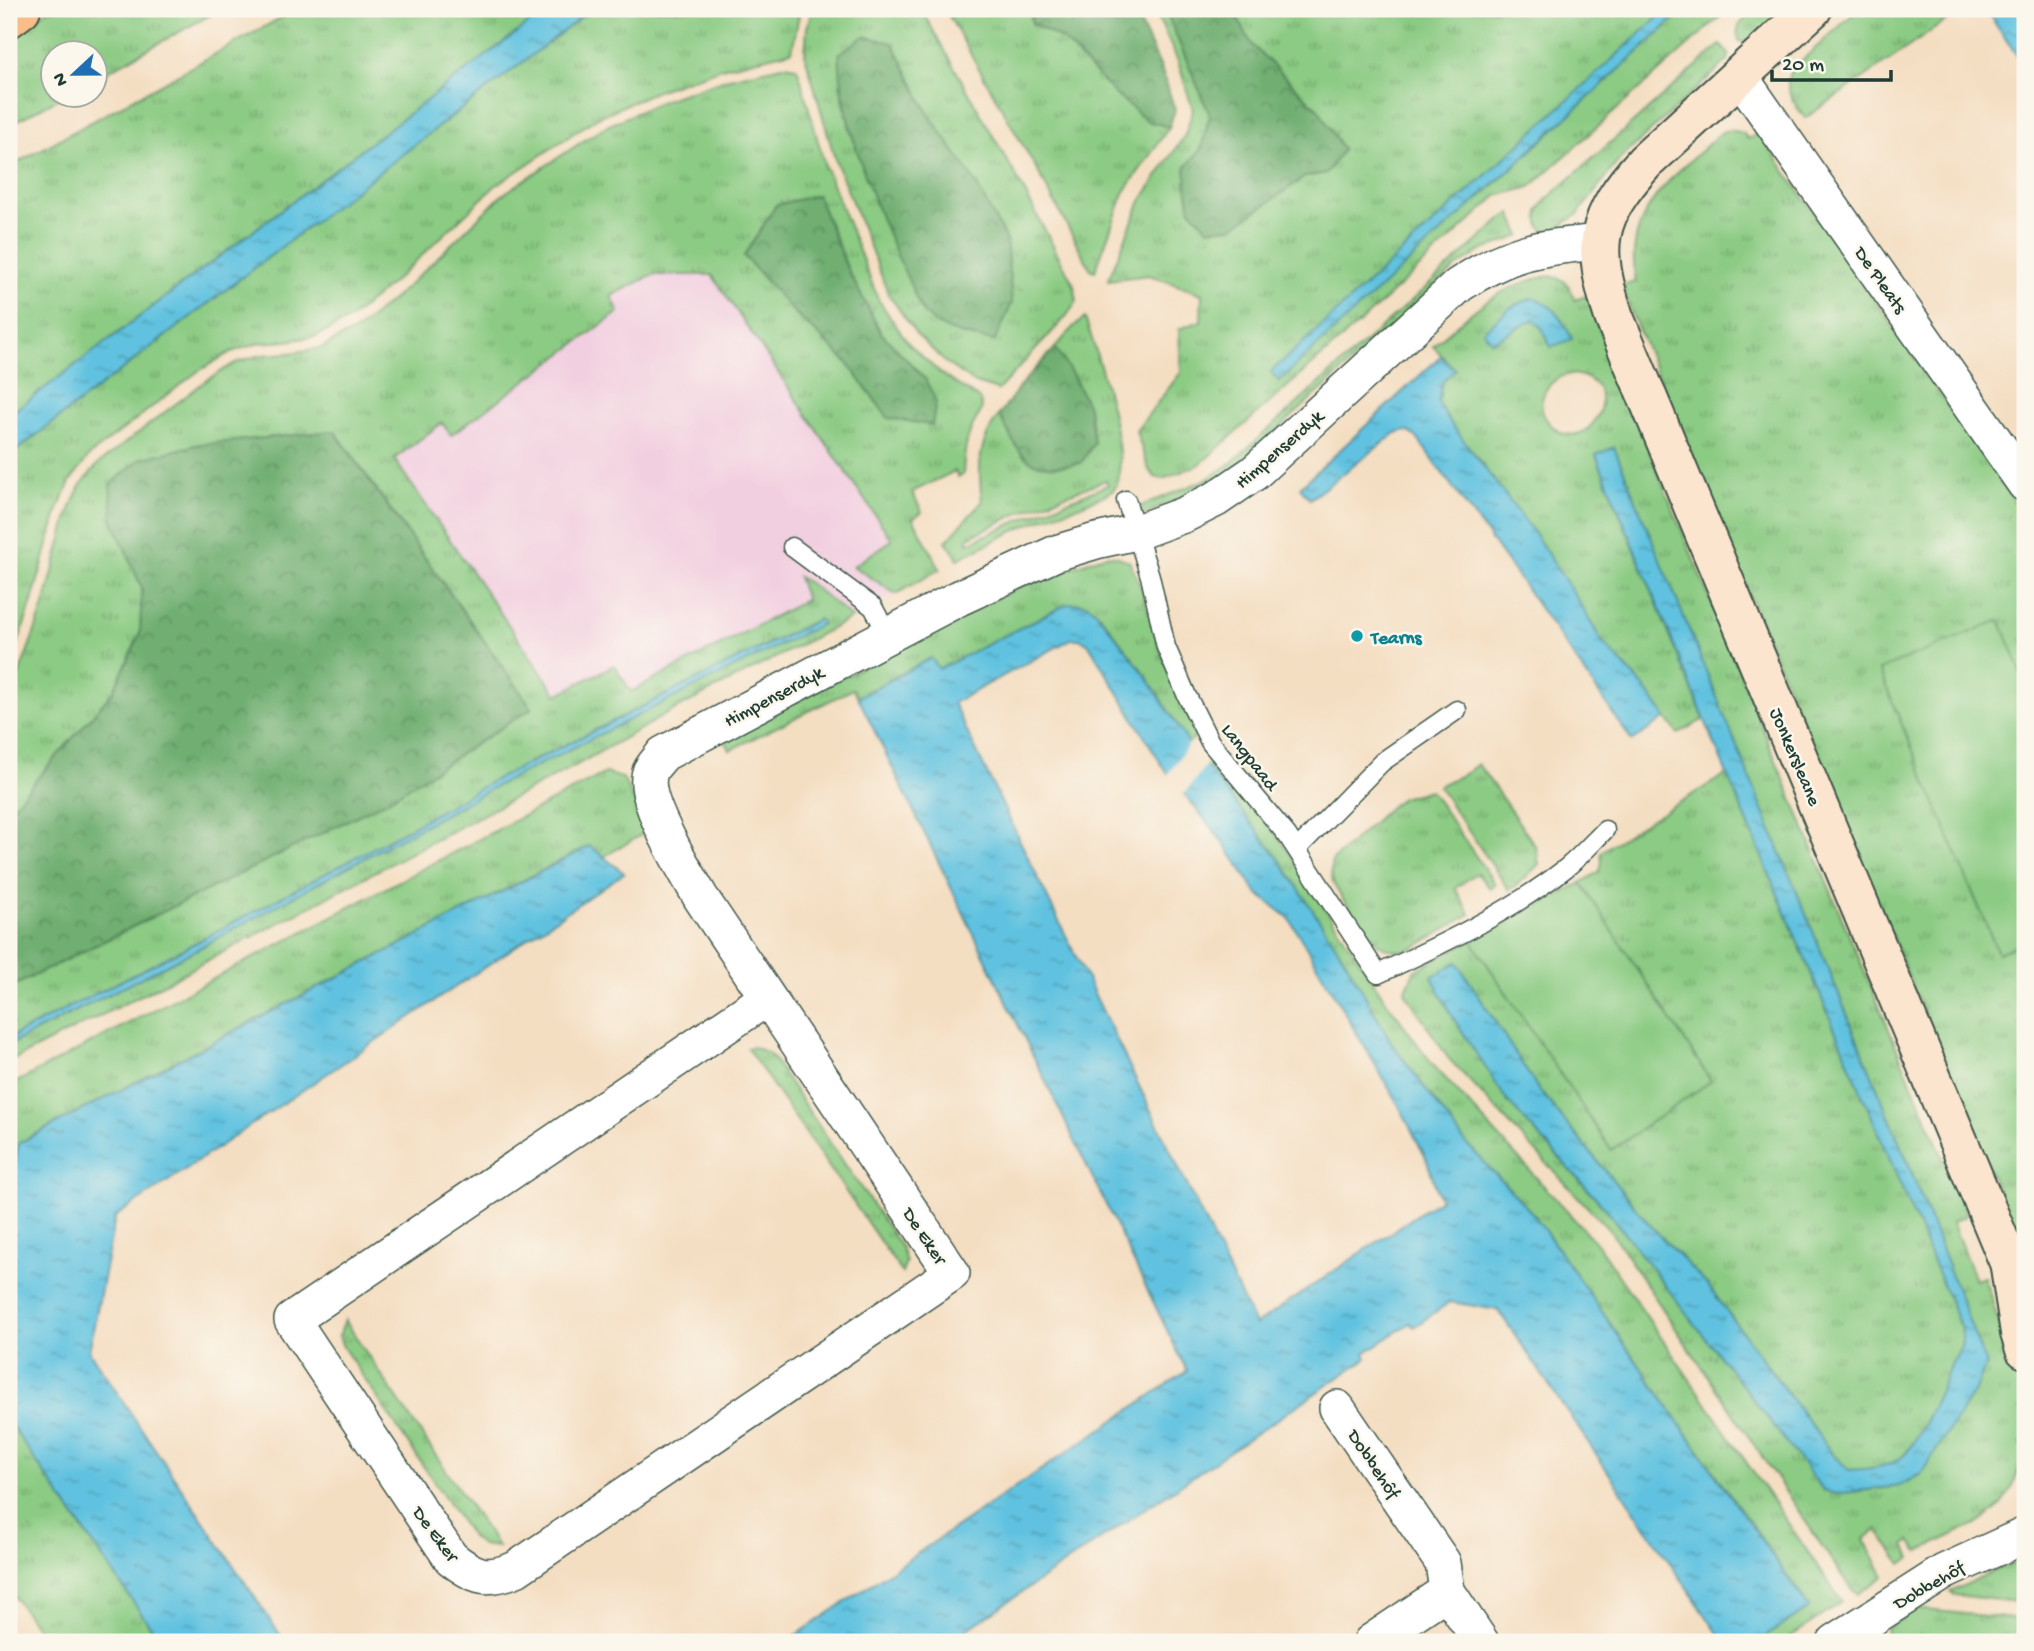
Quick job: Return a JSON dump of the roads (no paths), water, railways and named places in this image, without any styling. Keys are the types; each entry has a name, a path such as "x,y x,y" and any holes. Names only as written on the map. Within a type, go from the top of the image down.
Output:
{"main road":[{"path":"9,18 21,9"}],"street":[{"path":"1600,242 1605,220 1622,187 1645,162 1812,9"},
{"name":"De Pleats","path":"1739,75 2025,484"},
{"name":"Himpenserdyk","path":"650,773 663,754 683,742 959,598 1056,553 1096,541 1131,516 1186,514 1216,499 1254,473 1460,285 1482,270 1505,258 1536,248 1600,242"},
{"name":"Jonkersleane","path":"1600,242 1604,285 1614,317 2017,1278 2020,1333 2025,1349"},
{"name":"De Eker","path":"650,773 649,792 670,842 701,898 952,1273 516,1569 500,1576 483,1576 466,1570 451,1558 292,1320 767,998"},
{"name":"Dobbehôf","path":"1338,1408 1443,1563 1447,1591 1481,1642"},
{"name":"Dobbehôf","path":"1835,1642 1944,1572 2025,1535"},
{"path":"1371,1642 1447,1591"}],"lane":[{"name":"Langpaad","path":"1131,516 1150,576 1166,647 1210,742 1297,849 1378,974 1432,949 1513,905 1568,867 1605,830"},
{"path":"792,547 873,607 888,635"},
{"path":"1297,849 1381,762 1457,710"}],"water":[{"path":"548,9 592,9 9,456 9,415"},
{"path":"1667,9 1685,9 1279,381 1271,372"},
{"path":"1985,9 2025,9 2025,67"},
{"path":"1532,298 1546,304 1557,314 1572,339 1551,347 1542,328 1534,319 1492,342 1483,331 1511,307"},
{"path":"1441,356 1455,370 1442,382 1438,403 1449,421 1534,533 1603,643 1644,687 1666,718 1632,741 1525,587 1417,438 1408,431 1396,433 1310,499 1300,487"},
{"path":"1614,447 1908,1163 1986,1365 1976,1388 1921,1474 1899,1486 1835,1494 1823,1490 1606,1209 1508,1102 1455,1021 1432,977 1457,962 1538,1089 1649,1224 1709,1287 1833,1455 1849,1470 1885,1465 1903,1456 1924,1425 1960,1350 1961,1328 1727,774 1596,455"},
{"path":"1067,604 1088,605 1095,610 1147,677 1189,744 1280,860 1344,958 1391,1042 1464,1141 1534,1215 1809,1608 1757,1642 1724,1642 1498,1310 1450,1302 1414,1327 1410,1323 1365,1353 1367,1358 949,1642 786,1642 1187,1371 858,697 931,658 939,669","holes":["1071,639 1088,643 1165,770 1223,842 1257,893 1289,918 1396,1100 1426,1158 1440,1199 1255,1325 953,703"]},
{"path":"819,619 822,624 496,786 201,947 9,1045 9,1038 199,941 493,781"},
{"path":"590,846 624,873 115,1217 89,1351 285,1642 161,1642 9,1422 9,1193 19,1143"}],"place":[{"name":"Tearns","path":"1357,636"}]}
